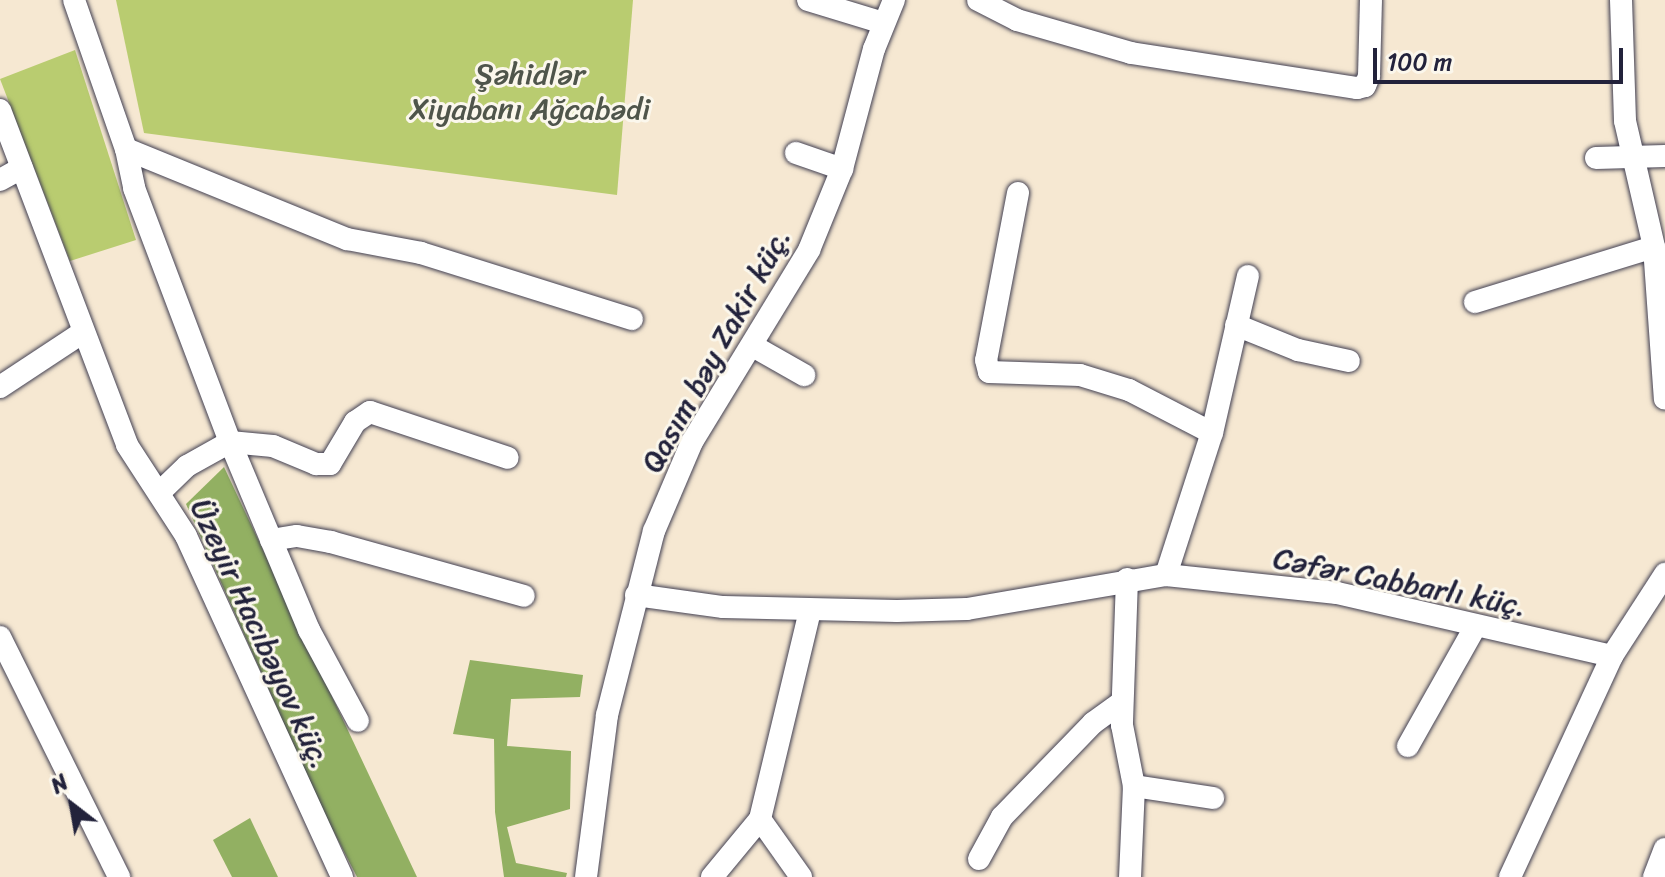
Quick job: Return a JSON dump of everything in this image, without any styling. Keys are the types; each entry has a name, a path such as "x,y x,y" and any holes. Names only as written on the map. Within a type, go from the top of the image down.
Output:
{"street":[{"path":"74,0 126,149 134,188 230,442 309,630 358,721"},
{"path":"808,0 883,23"},
{"name":"Qasım bəy Zakir küç.","path":"586,877 607,715 654,531 692,442 809,250 842,169 883,23 894,0"},
{"path":"978,0 1017,20 1131,53 1357,88 1365,86 1369,76 1371,0"},
{"path":"1621,0 1625,121 1654,247 1665,399"},
{"name":"Üzeyir Hacıbəyov küç.","path":"0,110 127,445 186,536 342,877"},
{"path":"126,149 347,239 421,253 632,319"},
{"path":"796,153 842,169"},
{"path":"1596,158 1665,156"},
{"path":"0,180 22,168"},
{"path":"1018,193 986,360 989,372 1080,375 1129,390 1212,433"},
{"path":"1475,302 1654,247"},
{"path":"1166,575 1212,433 1248,276"},
{"path":"1236,325 1298,350 1349,361"},
{"path":"0,387 82,333"},
{"path":"753,346 804,375"},
{"path":"159,493 187,466 230,442 248,440 316,464 330,464 355,422 370,412 508,458"},
{"path":"271,540 297,536 331,542 524,596"},
{"path":"1510,877 1612,656 1665,574"},
{"name":"Cəfər Cabbarlı küç.","path":"636,595 810,611 967,609 1127,579 1166,575 1337,593 1612,656"},
{"path":"1127,579 1122,702 1134,786 1130,877"},
{"path":"712,877 760,819 810,611"},
{"path":"1408,746 1475,627"},
{"path":"0,637 119,877"},
{"path":"979,859 1002,817 1093,723 1122,702"},
{"path":"1134,786 1213,798"},
{"path":"760,819 801,877"},
{"path":"1654,877 1665,849"}],"green space":[{"name":"Şəhidlər Xiyabanı Ağcabədi","path":"116,0 633,0 617,195 144,133"},
{"path":"75,50 136,240 70,261 0,79"},
{"path":"224,467 417,877 357,877 323,811 186,504"},
{"path":"470,660 583,675 580,697 511,699 507,746 571,751 570,809 507,827 516,863 567,873 566,877 504,877 495,812 494,739 453,734"},
{"path":"250,818 278,877 232,877 213,840"}]}
